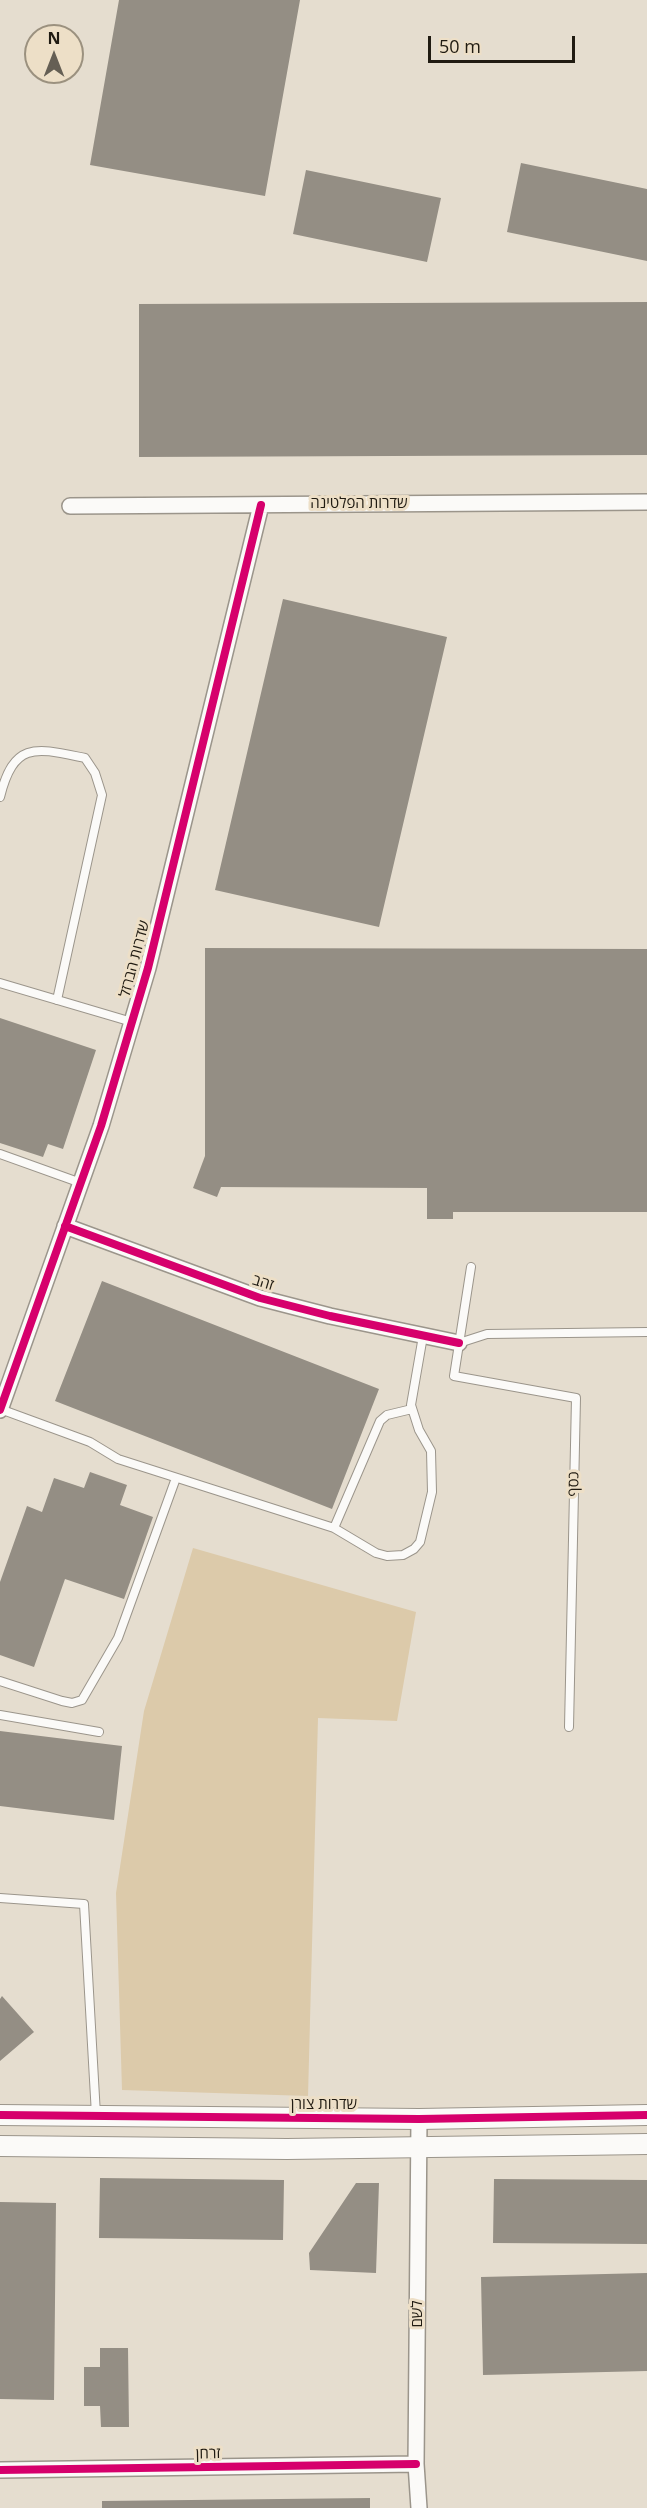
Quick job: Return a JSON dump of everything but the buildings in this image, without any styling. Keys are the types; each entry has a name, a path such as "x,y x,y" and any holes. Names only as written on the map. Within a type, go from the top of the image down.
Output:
{"street":[{"name":"שדרות הפלטינה","path":"70,506 647,502"},
{"name":"שדרות הברזל","path":"0,1410 101,1126 132,1022 197,776 261,505"},
{"name":"זהב","path":"65,1226 261,1298 459,1343"},
{"name":"שדרות צורן","path":"0,2115 96,2118 419,2120 647,2115"},
{"name":"לשם","path":"419,2120 416,2464 419,2508"},
{"path":"0,2146 287,2149 647,2144"},
{"name":"זרחן","path":"0,2470 416,2464"}],"lane":[{"path":"0,797 6,771 19,757 44,749 85,758 96,773 102,795 57,1000"},
{"path":"0,983 132,1022"},
{"path":"0,1154 81,1183"},
{"path":"471,1268 459,1343 487,1334 647,1332"},
{"path":"0,1410 90,1442 118,1459 334,1528 375,1553 387,1556 403,1555 414,1550 420,1542 432,1492 433,1460 412,1409 423,1336"},
{"name":"כסף","path":"459,1343 454,1376 576,1398 569,1727"},
{"path":"334,1528 380,1421 387,1415 412,1409"},
{"path":"0,1681 62,1701 72,1703 82,1700 118,1638 176,1478"},
{"path":"0,1715 99,1732"},
{"path":"0,1898 84,1904 96,2118"}],"shaded area":[{"path":"193,1548 416,1612 397,1721 318,1718 308,2096 122,2090 116,1893 144,1711"}],"cycle path":[{"path":"0,1410 101,1126 148,968 261,505"},
{"path":"65,1226 260,1298 330,1316 459,1343"},
{"path":"0,2115 419,2119 647,2115"},
{"path":"0,2470 416,2464"}]}
